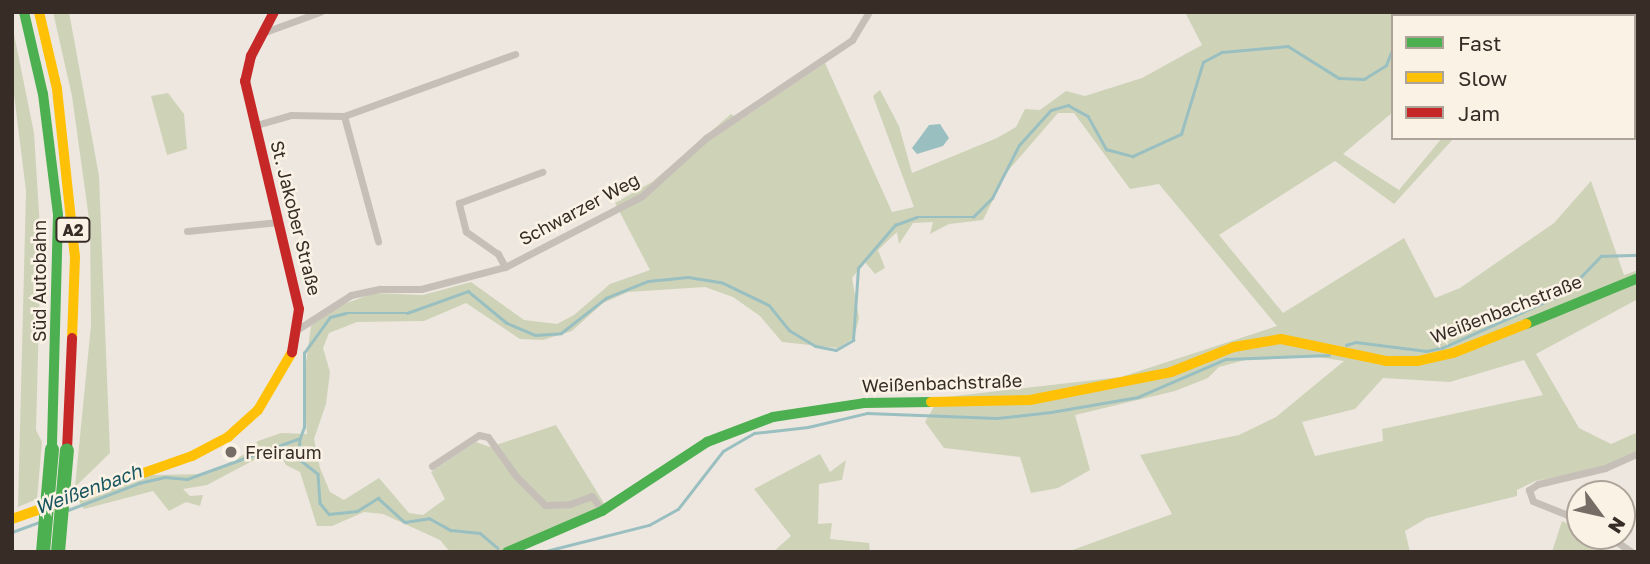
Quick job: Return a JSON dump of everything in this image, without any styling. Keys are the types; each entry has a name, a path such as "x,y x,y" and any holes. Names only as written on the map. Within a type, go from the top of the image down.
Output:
{"main road":[{"name":"Süd Autobahn","path":"24,12 43,94 58,215 58,552"},
{"name":"Süd Autobahn","path":"39,12 57,89 75,257 59,450 43,552"},
{"name":"St. Jakober Straße","path":"12,519 192,456 228,437 258,410 277,384 298,329 299,309 253,127 245,81 251,57 274,12"},
{"name":"Weißenbachstraße","path":"507,552 602,511 707,442 773,417 864,403 1030,400 1171,372 1234,347 1281,339 1317,343 1386,361 1418,361 1453,353 1638,278"}],"street":[{"path":"265,32 320,12"},
{"name":"Schwarzer Weg","path":"298,329 351,295 380,289 421,289 505,267 642,196 706,138 852,40 869,12"},
{"path":"253,127 291,115 344,116 515,54"},
{"path":"344,116 378,241"},
{"path":"505,267 498,254 466,232 459,203 541,172"},
{"path":"187,231 279,222"},
{"path":"432,467 480,435 488,437 516,476 545,505 570,504 592,496 602,511"},
{"path":"1566,514 1533,501 1529,490 1538,484 1605,468 1638,453"}],"green space":[{"path":"53,12 69,12 99,176 110,453 75,487 91,325 90,226 72,96"},
{"path":"1185,12 1581,13 1391,14 1391,114 1343,154 1399,190 1440,140 1452,140 1394,204 1335,161 1219,235 1283,313 1404,238 1435,298 1460,288 1554,223 1591,181 1624,275 1638,270 1638,299 1536,354 1579,428 1611,444 1638,432 1638,451 1607,467 1535,481 1517,490 1517,496 1427,518 1405,531 1410,552 1067,552 1172,514 1140,455 1239,435 1276,417 1344,361 1317,357 1245,360 1219,367 1208,378 1175,391 1075,415 1090,470 1058,488 1031,493 1020,457 944,448 925,422 938,400 946,397 1121,377 1277,326 1159,184 1130,189 1074,113 1058,113 1007,172 983,220 949,224 930,234 933,222 913,223 899,244 897,232 878,250 885,268 875,274 865,262 852,278 859,318 854,338 838,348 782,342 760,316 733,297 705,287 628,292 603,303 572,331 543,340 520,339 466,303 424,321 357,322 329,333 323,348 330,372 326,404 314,439 320,468 330,492 344,500 379,478 409,513 423,515 445,499 431,472 476,442 490,447 556,425 605,505 567,527 497,552 450,552 440,540 383,514 364,512 332,526 317,526 300,472 286,465 279,453 256,459 207,485 183,489 190,496 203,495 200,506 186,502 169,511 153,491 84,509 77,498 152,475 207,474 243,455 258,441 281,433 307,434 303,385 311,326 336,307 374,293 423,295 471,282 524,320 557,324 574,315 610,284 650,270 615,203 652,182 731,114 740,120 825,63 892,212 914,207 873,96 880,90 899,126 912,173 997,138 1016,127 1025,109 1040,110 1066,91 1085,96 1142,78 1202,45","holes":["1524,360 1543,395 1382,429 1383,441 1315,456 1302,422 1355,409 1383,378 1450,382"]},
{"path":"12,24 34,133 41,245 36,430 42,442 37,499 18,507 26,191 12,78"},
{"path":"168,93 184,114 187,149 167,155 151,96"},
{"path":"820,454 830,472 846,460 842,480 819,484 818,524 832,523 830,539 869,543 870,552 773,552 791,536 754,489"},
{"path":"1562,521 1566,523 1566,550 1600,550 1599,552 1552,552"}],"water":[{"path":"940,124 949,138 943,146 917,154 912,148 929,125"}],"waterway":[{"name":"Weißenbach","path":"1538,14 1542,12"},
{"name":"Weißenbach","path":"68,510 139,483 165,477 187,479 300,438 304,427 304,353 330,317 346,313 407,313 468,291 507,323 535,335 561,333 606,298 648,281 688,277 721,282 769,305 789,330 816,346 836,350 853,340 858,268 895,225 917,217 973,217 992,198 1019,145 1051,110 1068,105 1088,116 1106,149 1133,156 1181,134 1203,62 1222,52 1288,46 1339,78 1364,79 1386,65 1391,53"},
{"path":"1346,345 1356,342 1426,351 1442,348 1565,293 1601,256 1638,255"},
{"path":"542,552 649,525 678,509 723,451 754,433 808,427 867,413 997,418 1051,412 1138,397 1226,359 1329,355"},
{"path":"300,438 299,459 318,474 320,503 329,514 357,511 378,498 405,522 429,518 451,530 480,533 498,548"},
{"name":"Weißenbach","path":"12,532 39,522"}],"traffic: fast":[{"path":"24,12 43,94 58,215 52,449"},
{"path":"1526,324 1638,278"},
{"path":"507,552 602,511 707,442 773,417 864,403 931,402"},
{"path":"43,552 52,449"},
{"path":"58,552 67,450"}],"traffic: slow":[{"path":"39,12 57,89 75,257 72,338"},
{"path":"931,402 1030,400 1171,372 1234,347 1281,339 1386,361 1418,361 1453,353 1526,324"},
{"path":"12,519 192,456 228,437 258,410 292,352"}],"traffic: jam":[{"path":"274,12 251,56 245,81 299,309 292,352"},
{"path":"67,450 72,338"}],"place":[{"name":"Freiraum","path":"231,452"}]}
